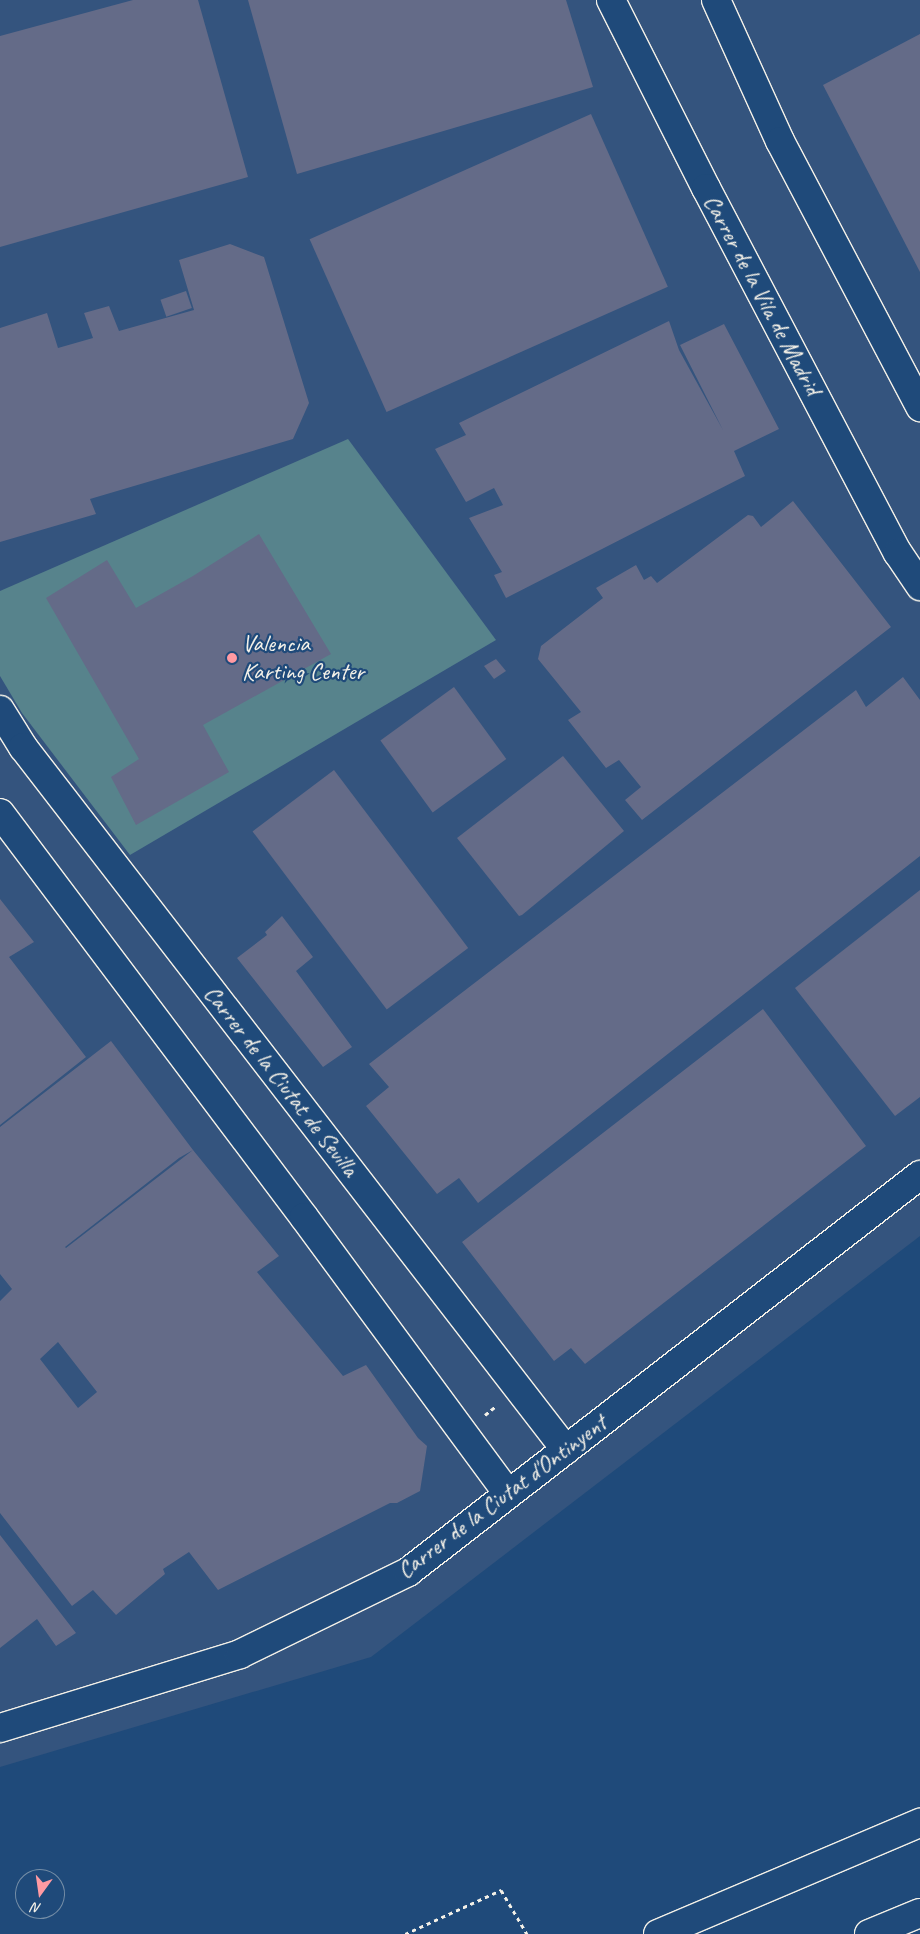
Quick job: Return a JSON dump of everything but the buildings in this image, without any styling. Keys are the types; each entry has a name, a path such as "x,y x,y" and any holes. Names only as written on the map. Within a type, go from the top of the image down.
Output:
{"main road":[{"name":"Carrer de la Vila de Madrid","path":"611,0 706,188 898,553 920,586"},
{"path":"716,0 780,141 920,408"},
{"name":"Carrer de la Ciutat de Sevilla","path":"0,710 23,747 566,1450"},
{"path":"0,813 304,1217 508,1494"},
{"name":"Carrer de la Ciutat d'Ontinyent","path":"0,1728 240,1654 408,1572 920,1175"},
{"path":"658,1934 920,1823"},
{"path":"869,1934 920,1913"},
{"path":"897,1934 920,1923"}],"path":[{"path":"463,1432 518,1388"},
{"path":"405,1934 501,1890 528,1934"}],"shaded area":[{"path":"0,0 920,0 920,1236 371,1657 0,1767"}],"green space":[{"name":"Valencia Karting Center","path":"348,439 496,640 130,855 22,713 0,676 0,591"}],"place":[{"name":"Valencia Karting Center","path":"232,658"}]}
